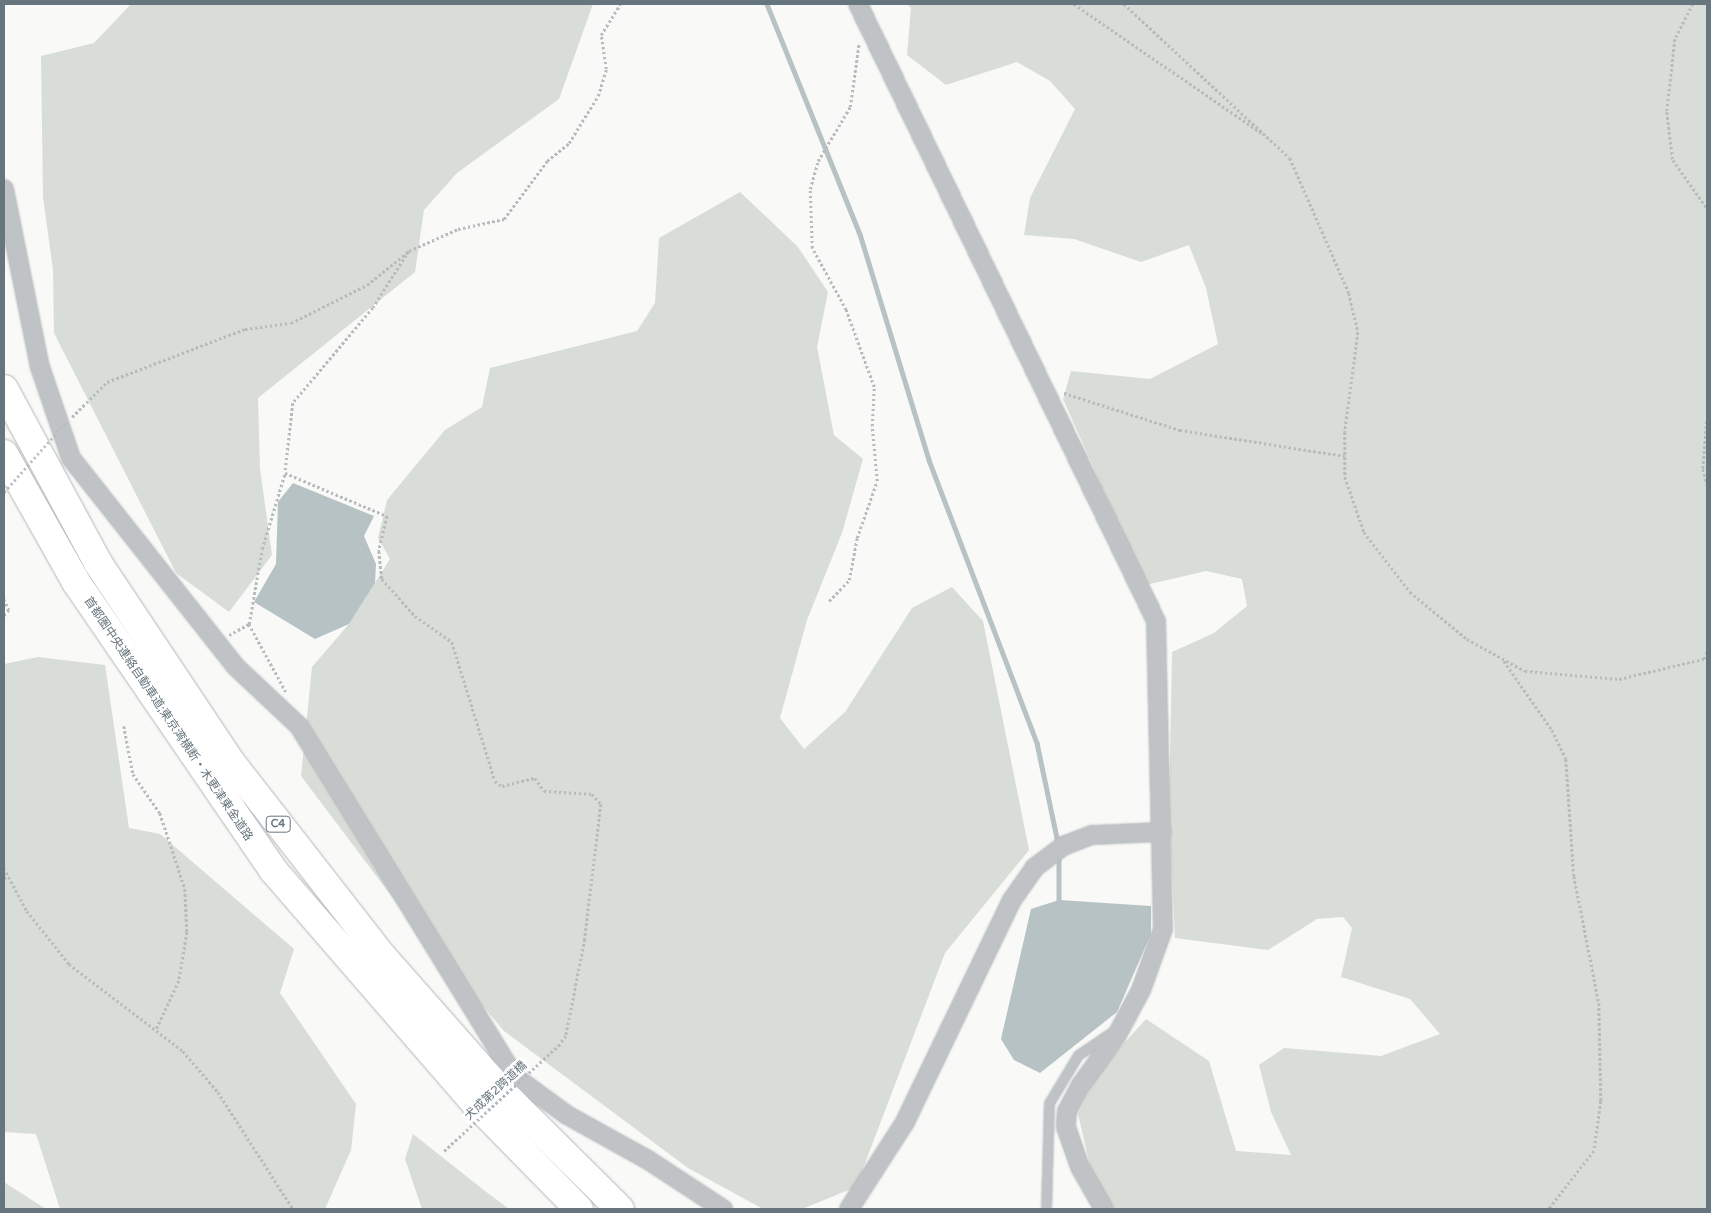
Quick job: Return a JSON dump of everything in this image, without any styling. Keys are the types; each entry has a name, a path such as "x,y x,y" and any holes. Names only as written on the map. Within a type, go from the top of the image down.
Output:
{"highway":[{"name":"C4","path":"4,389 98,563 230,761 382,956 502,1092 620,1209"},
{"name":"首都圏中央連絡自動車道;東京湾横断・木更津東金道路","path":"4,454 76,582 224,804 273,870 476,1104 579,1209"},
{"path":"4,475 31,525 76,582"}],"street":[{"path":"858,4 1156,621 1163,929 1124,1023 1068,1111 1071,1145 1104,1209"},
{"path":"4,189 40,367 71,458 235,666 298,726 515,1077 567,1115 648,1160 723,1209"},
{"path":"849,1209 905,1122 1012,900 1034,868 1063,846 1092,835 1162,832"}],"lane":[{"path":"1046,1209 1049,1103 1078,1055 1124,1023"}],"path":[{"path":"4,492 67,421 107,382 246,329 291,323 367,285 409,251 458,228 504,218 547,161 569,143 598,96 606,69 601,35 620,4"},
{"path":"1074,4 1146,58 1271,139"},
{"path":"1124,4 1153,36 1271,139 1290,158 1349,293 1358,332 1345,456 1345,477 1353,507 1383,561 1410,592 1467,639 1525,671 1619,679 1706,659 1707,651"},
{"path":"1693,4 1674,39 1667,112 1673,160 1707,208"},
{"path":"828,601 849,580 856,538 876,489 872,426 875,404 874,387 846,310 812,248 810,189 818,160 850,107 860,32 868,25"},
{"path":"288,694 250,624 262,549 285,473 293,403 373,308 409,251"},
{"path":"1041,386 1180,430 1345,456"},
{"path":"1707,421 1703,469 1707,484"},
{"name":"犬成第2跨道橋","path":"285,473 385,514 378,558 382,579 415,616 452,642 490,774 502,786 535,778 544,791 592,794 601,804 584,939 566,1036 560,1044 444,1151"},
{"path":"4,599 9,610 4,616"},
{"path":"229,635 250,624"},
{"path":"1503,660 1552,730 1566,759 1574,876 1599,1003 1601,1101 1594,1151 1549,1209"},
{"path":"124,726 133,774 160,813 185,889 186,932 179,981 156,1030"},
{"path":"4,868 27,911 69,964 182,1051 218,1092 293,1209"},
{"path":"4,878 9,876"}],"shaded area":[{"path":"131,4 593,4 559,99 457,173 424,210 415,272 258,398 260,469 272,555 229,612 176,573 54,333 53,270 43,197 41,56 94,43"},
{"path":"907,4 1707,4 1707,1209 1100,1209 1078,1114 1099,1071 1146,1019 1209,1061 1236,1151 1291,1155 1271,1112 1259,1065 1284,1048 1381,1056 1440,1034 1410,999 1341,977 1352,928 1343,917 1317,919 1268,950 1175,938 1169,810 1172,652 1214,633 1247,606 1242,579 1206,571 1146,585 1063,399 1071,371 1150,379 1218,344 1206,288 1189,245 1141,262 1074,239 1024,235 1030,198 1075,109 1050,81 1017,62 946,85 907,55 911,8"},
{"path":"740,192 798,247 828,292 817,347 834,435 863,459 842,533 807,620 780,718 804,749 845,712 912,608 952,587 983,621 1029,850 945,953 856,1187 802,1209 763,1209 688,1168 504,1031 405,914 301,776 312,667 349,624 390,559 378,538 387,500 445,430 482,407 490,368 637,331 655,303 659,238"},
{"path":"293,483 374,516 364,536 376,564 375,583 349,624 315,639 254,602 276,564 278,502"},
{"path":"38,657 105,665 129,828 160,834 294,949 280,993 356,1104 351,1150 325,1209 60,1209 36,1134 4,1132 4,664"},
{"path":"1059,900 1151,906 1151,934 1117,1012 1040,1073 1014,1060 1001,1039 1031,909"},
{"path":"413,1134 509,1209 422,1209 405,1159"},
{"path":"4,1182 7,1184 46,1209 4,1209"}],"waterway":[{"path":"767,4 860,234 929,460 1037,743 1058,843"},
{"path":"1059,856 1059,905"}]}
